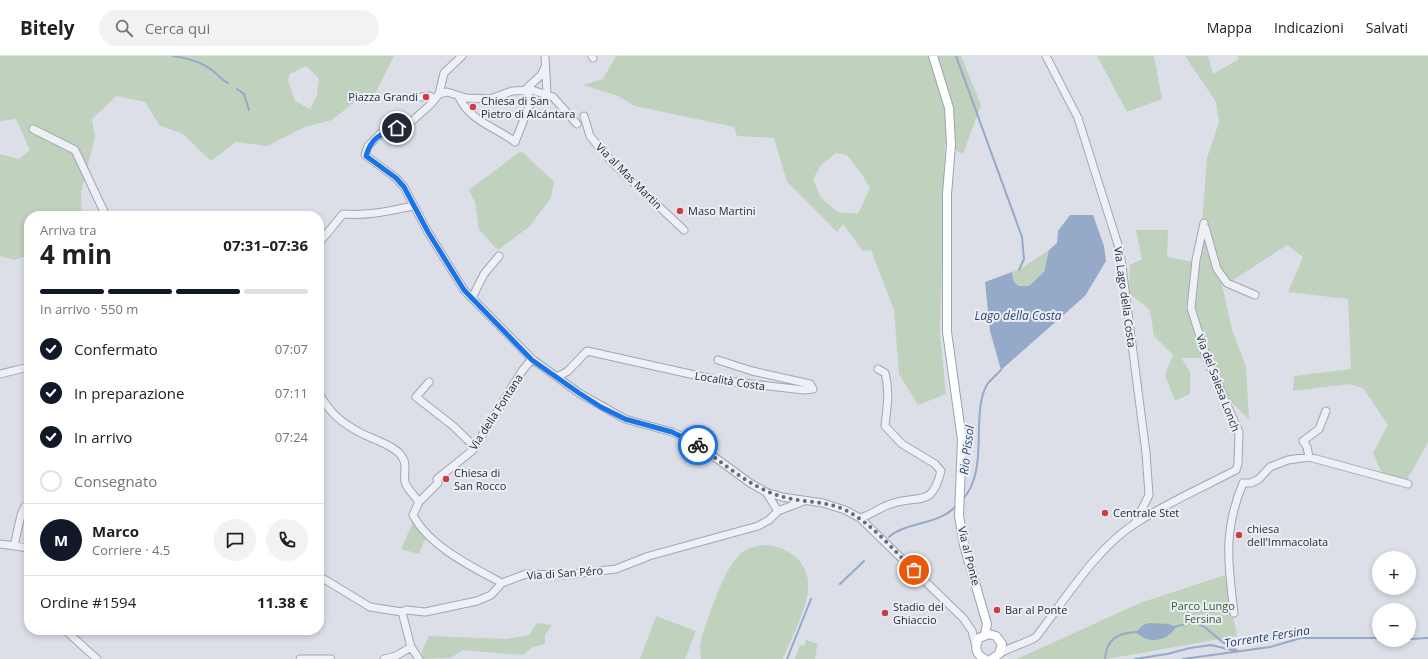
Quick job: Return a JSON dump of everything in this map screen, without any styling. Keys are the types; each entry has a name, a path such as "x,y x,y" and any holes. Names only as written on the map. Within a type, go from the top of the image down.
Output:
{"main road":[{"name":"Via al Ponte","path":"933,56 949,108 951,145 947,194 947,332 962,440 959,516 964,545 988,627 984,635"},
{"name":"Via al Ponte","path":"984,613 998,638"},
{"path":"986,659 980,656 976,646 984,635 998,638 1002,648 996,657"}],"street":[{"path":"462,56 444,73 437,96 430,106 412,121 380,134 368,146 366,156 396,178 404,187 413,206 464,290 532,360 579,393 625,419 672,432 694,442 750,483 766,492 782,497 823,503 845,510 860,518 964,619 972,631 976,646"},
{"path":"545,56 547,96"},
{"name":"Via Lago della Costa","path":"1046,56 1078,118 1120,251 1146,453 1149,495 1135,523"},
{"path":"526,91 541,75 545,67"},
{"path":"459,97 490,99 512,91 532,90 558,102 577,124"},
{"path":"421,97 454,93 459,97 464,107 472,116 515,142 530,104 526,91"},
{"name":"Via al Mas Martin","path":"584,116 590,136 604,153 622,172 684,230"},
{"path":"33,130 76,150 104,211"},
{"path":"324,237 343,214 360,215 381,213 413,206"},
{"name":"Via del Salesa Lonch","path":"1236,470 1238,464 1239,432 1207,359 1191,308 1196,260 1204,223 1209,248 1217,269 1227,283 1255,295"},
{"path":"472,298 484,274 499,256"},
{"name":"Località Costa","path":"557,378 568,371 587,351 717,380 796,390 813,389 810,384 752,371 718,360"},
{"name":"Via della Fontana","path":"502,583 451,555 418,523 413,515 420,502 436,487 438,483 437,479 475,447 522,371 532,360"},
{"path":"0,374 24,368"},
{"path":"860,518 869,516 884,506 895,502 923,499 929,496 938,481 941,471 935,464 902,444 885,426 889,401 889,386 885,373 878,369"},
{"path":"429,382 416,397 452,425 475,447"},
{"path":"324,404 349,428 391,446 399,453 406,469 405,482 420,502"},
{"path":"1309,457 1307,447 1303,441 1319,429 1326,411"},
{"path":"1243,483 1252,483 1259,479 1270,467 1288,460 1309,457 1408,484"},
{"path":"996,657 1012,647 1024,644 1036,637 1087,570 1112,542 1135,523 1236,470 1243,483 1228,533 1227,559 1234,613"},
{"path":"766,492 781,510"},
{"path":"781,510 782,497"},
{"name":"Via di San Péro","path":"502,583 526,574 563,575 616,569 649,556 758,526 769,520 781,510 804,501"},
{"path":"14,546 20,515 24,508"},
{"path":"0,544 24,547"},
{"path":"324,579 370,607 402,612 406,610 425,612 477,601 491,595 502,583"},
{"path":"402,612 411,647 419,659"},
{"path":"972,631 984,635"},
{"path":"71,635 97,659"},
{"path":"998,638 1012,647"},
{"path":"384,659 396,656 411,647"},
{"path":"300,659 331,659"}],"green space":[{"path":"0,56 394,56 376,92 358,99 332,120 305,127 267,146 236,142 211,161 183,134 159,125 145,102 116,96 92,119 95,137 81,192 82,211 24,211 24,257 14,260 0,256 0,154 19,159 30,150 16,119 0,121","holes":["306,66 319,78 317,95 310,109 295,101 288,80 290,74"]},
{"path":"616,56 961,56 981,105 963,154 945,144 940,333 946,394 918,405 899,374 894,310 871,250 863,251 843,224 837,232 787,182 774,138 737,136 734,127 635,106 618,96 583,85 603,79","holes":["836,153 847,155 870,188 858,214 838,212 821,198 813,179 821,165"]},
{"path":"1097,56 1154,56 1162,99 1127,112"},
{"path":"1185,56 1208,56 1213,74 1239,59 1238,56 1428,56 1428,442 1407,480 1383,476 1373,453 1388,425 1363,388 1349,384 1293,391 1294,376 1351,369 1348,299 1288,292 1303,257 1287,245 1233,280 1222,284 1232,330 1246,367 1249,419 1226,397 1210,358 1181,358 1190,371 1190,394 1175,401 1165,375 1173,355 1154,336 1150,310 1129,293 1130,265 1142,259 1136,230 1168,230 1167,257 1199,263 1207,158 1219,122 1216,102"},
{"path":"521,151 554,182 551,198 529,227 498,250 479,230 475,202 469,190"},
{"path":"1049,250 1044,272 1029,286 1018,286 1013,280 1012,272 1019,270"},
{"path":"413,522 428,533 419,554 401,549"},
{"path":"766,545 783,549 797,558 806,572 808,581 805,606 783,659 701,659 700,647 702,635 729,568 735,559 745,550"},
{"name":"Parco Lungo Fersina","path":"1225,575 1237,636 1107,659 1017,659 1140,603"},
{"path":"656,616 696,631 685,659 640,659"},
{"path":"537,623 552,625 545,635 545,644 533,647 523,655 462,650 451,658 423,659 422,651 429,636 506,639 529,635"},
{"path":"806,640 818,644 815,651 817,653 815,659 795,659 800,645 804,646"}],"water":[{"name":"Lago della Costa","path":"1070,215 1093,215 1104,246 1106,261 1085,296 1001,370 990,331 985,282 1012,272 1013,280 1018,286 1029,286 1044,272 1049,250 1057,243 1058,231"},
{"path":"1149,623 1169,624 1176,627 1168,636 1158,640 1152,640 1146,639 1136,632 1143,625"}],"waterway":[{"path":"173,56 189,59 204,65 228,83"},
{"path":"956,56 1022,237 1024,259 1019,270"},
{"path":"237,89 244,94 249,110"},
{"name":"Rio Pissol","path":"962,500 971,488 976,473 980,409 983,395 988,383 1001,370"},
{"name":"Rio Pissol","path":"889,537 904,528 941,517 956,506"},
{"name":"Rio Pissol","path":"840,584 864,561"},
{"name":"Rio Pissol","path":"787,659 811,599"},
{"path":"1174,627 1190,623 1200,624 1223,642 1238,651"},
{"path":"1105,659 1106,652 1111,641 1125,633 1138,632"},
{"name":"Torrente Fersina","path":"1183,659 1270,647 1301,638 1372,638"},
{"name":"Torrente Fersina","path":"1416,639 1428,638"},
{"path":"1135,659 1211,645 1236,651"}],"way so far":[{"path":"698,445 750,483 766,492 782,497 823,503 845,510 860,518 914,570"}],"place":[{"name":"Piazza Grandi","path":"426,97"},
{"name":"Chiesa di San Pietro di Alcántara","path":"473,107"},
{"name":"Maso Martini","path":"680,211"},
{"name":"Chiesa di San Rocco","path":"446,479"},
{"name":"Centrale Stet","path":"1105,513"},
{"name":"chiesa dell'Immacolata","path":"1239,535"},
{"name":"Bar al Ponte","path":"997,610"},
{"name":"Stadio del Ghiaccio","path":"885,613"}],"route":[{"path":"397,128 380,134 368,146 366,156 372,162 396,178 404,187 428,232 464,290 532,360 579,393 601,407 625,419 672,432 698,445"}]}
